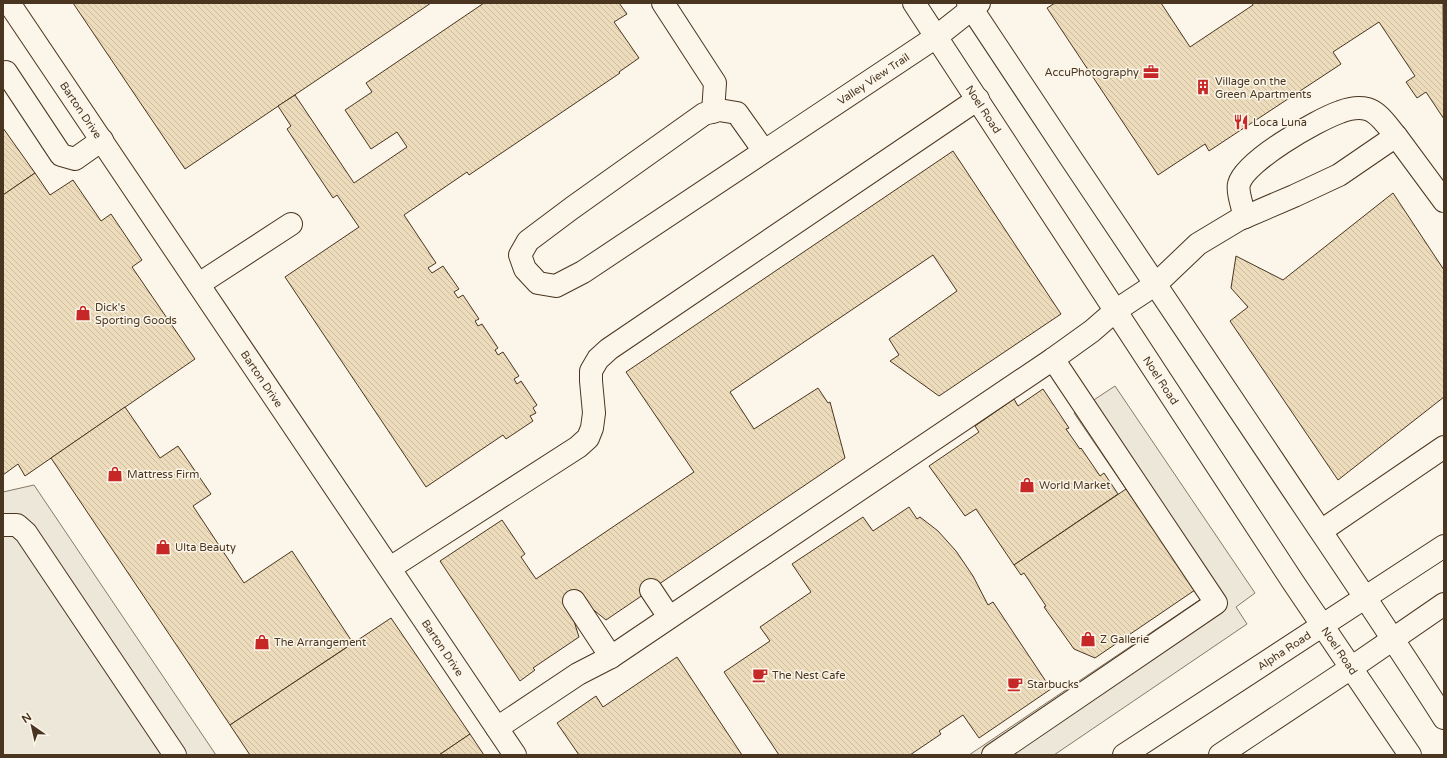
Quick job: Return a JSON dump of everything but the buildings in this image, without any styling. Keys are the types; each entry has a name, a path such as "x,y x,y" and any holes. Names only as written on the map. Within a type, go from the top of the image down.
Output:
{"street":[{"name":"Barton Drive","path":"9,3 515,755"},
{"path":"663,3 716,83 713,112 719,110 737,113 764,151"},
{"name":"Noel Road","path":"914,3 1322,626 1410,755"},
{"path":"973,5 1069,157 1156,284 1393,638 1444,718"},
{"name":"Valley View Trail","path":"713,112 704,114 698,118 528,241 520,256 525,269 538,283 556,286 583,272 936,37 973,5"},
{"path":"3,74 6,72 61,155 75,159 102,140"},
{"path":"390,568 578,447 588,438 592,428 594,413 591,381 592,371 598,359 609,349 978,100"},
{"path":"1245,217 1238,185 1244,173 1263,156 1317,123 1340,111 1351,109 1368,109 1378,115 1396,136 1444,201"},
{"path":"497,728 578,674 611,657 1053,358 1092,331 1115,311 1156,284 1198,244 1238,220 1339,175 1396,136"},
{"path":"199,284 291,224"},
{"path":"993,755 1216,603 1053,358"},
{"path":"1321,531 1444,447"},
{"path":"3,525 17,525 26,533 175,755"},
{"name":"Alpha Road","path":"1124,755 1444,546"},
{"path":"651,590 669,617"},
{"path":"574,601 611,657"},
{"path":"1220,755 1444,604"}],"shaded area":[{"path":"1115,386 1255,593 1236,607 1247,624 1054,755 969,755 1201,599 1074,413"},
{"path":"34,485 216,755 3,755 3,492"}],"place":[{"name":"AccuPhotography","path":"1151,72"},
{"name":"Village on the Green Apartments","path":"1203,87"},
{"name":"Loca Luna","path":"1241,122"},
{"name":"Dick's Sporting Goods","path":"83,313"},
{"name":"Mattress Firm","path":"115,474"},
{"name":"World Market","path":"1027,485"},
{"name":"Ulta Beauty","path":"163,547"},
{"name":"Z Gallerie","path":"1088,639"},
{"name":"The Arrangement","path":"262,642"},
{"name":"The Nest Cafe","path":"760,675"},
{"name":"Starbucks","path":"1015,684"}]}
